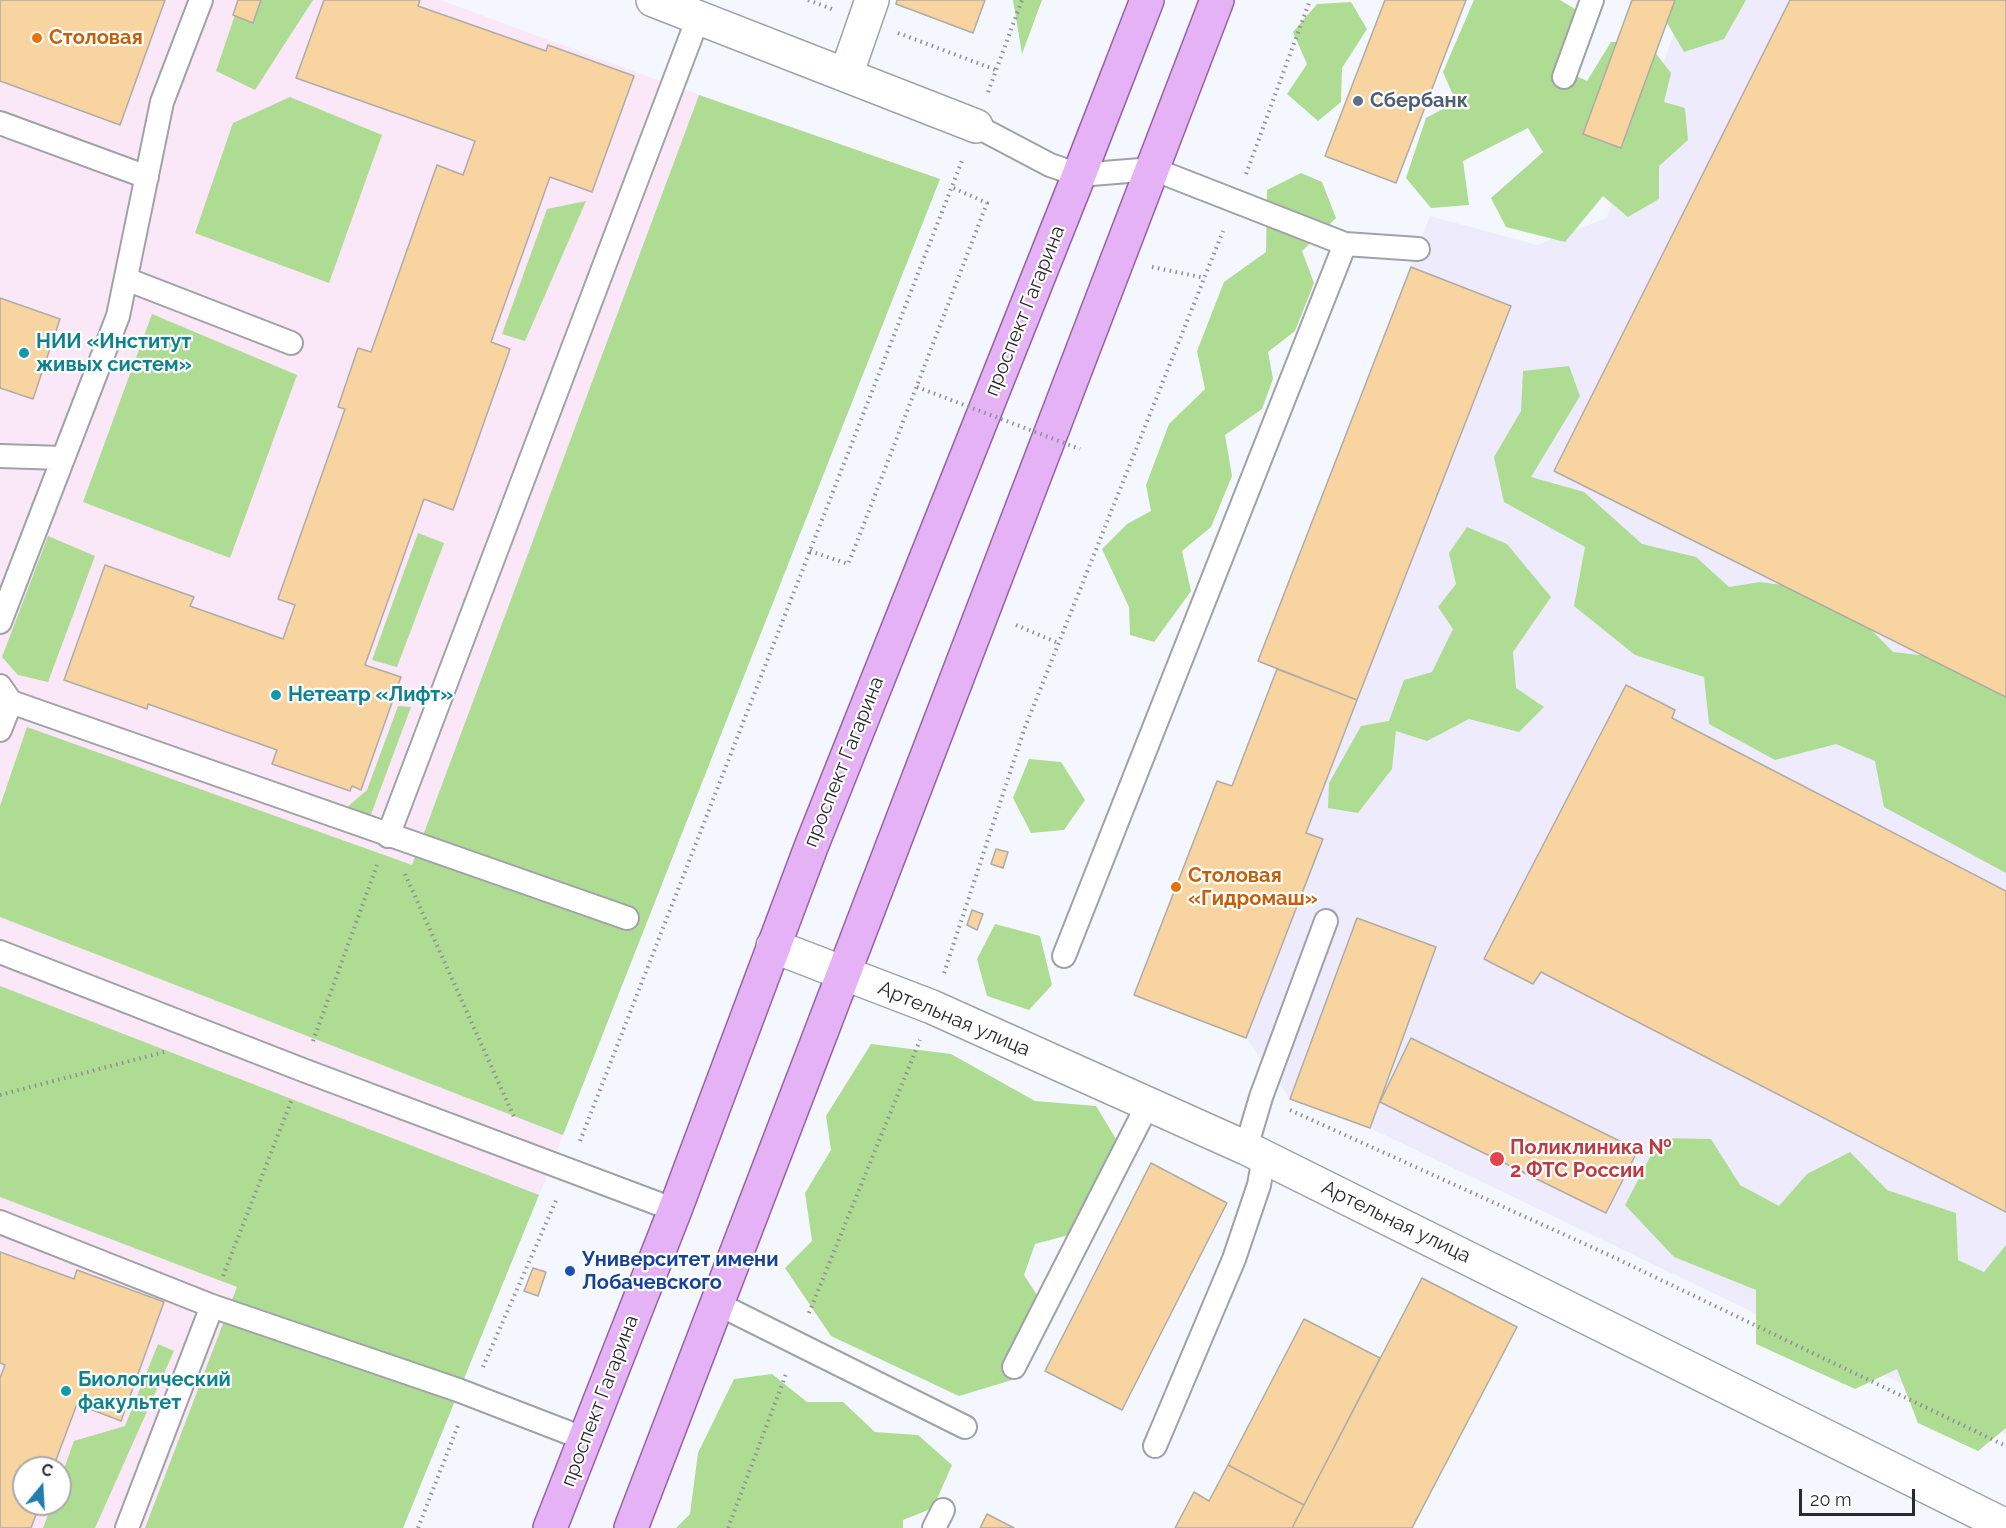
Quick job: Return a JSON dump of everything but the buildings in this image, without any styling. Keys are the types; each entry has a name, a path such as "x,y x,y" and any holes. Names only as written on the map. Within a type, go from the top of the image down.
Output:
{"main road":[{"name":"проспект Гагарина","path":"550,1528 675,1210 810,847 1079,176 1147,0"},
{"path":"631,1528 1218,0"}],"street":[{"path":"653,0 976,126"},
{"path":"846,75 868,10"},
{"name":"Артельная улица","path":"773,946 932,1007 1255,1152 2006,1526"}],"lane":[{"path":"0,622 117,316 162,102 201,0"},
{"path":"1564,77 1592,0"},
{"path":"388,836 698,18"},
{"path":"0,123 147,177"},
{"path":"976,126 1050,165 1079,176 1153,169 1345,244 1418,249"},
{"path":"1064,956 1345,244"},
{"path":"126,279 291,343"},
{"path":"0,456 63,458"},
{"path":"0,730 6,694 388,836 627,918"},
{"path":"1155,1446 1234,1259 1259,1185 1255,1152 1261,1097 1326,921"},
{"path":"0,952 675,1210"},
{"path":"1014,1367 1148,1104"},
{"path":"0,1222 212,1306 471,1396 585,1439"},
{"path":"716,1303 965,1427"},
{"path":"127,1528 212,1306"}],"path":[{"path":"808,0 868,10 996,70"},
{"path":"418,1528 471,1396 569,1169 976,126 1022,0"},
{"path":"728,1528 797,1342 932,1007 1024,730 1235,202 1310,0"},
{"path":"810,551 848,564 855,547 987,203 951,187"},
{"path":"1147,274 1150,267 1205,278"},
{"path":"916,387 1080,449"},
{"path":"1016,616 1013,624 1058,644"},
{"path":"388,836 532,1155"},
{"path":"0,1095 221,1038"},
{"path":"1261,1097 1607,1254 2006,1446"}],"shaded area":[{"path":"0,0 440,0 674,86 940,179 552,1163 403,1528 0,1528"},
{"path":"1686,0 2006,0 2006,1434 1370,1128 1290,1099 1246,1038 1134,995 1217,781 1232,786 1277,670 1258,661 1430,216 1537,245 1607,218"}],"green space":[{"path":"240,0 313,0 255,90 216,71"},
{"path":"1013,0 1042,0 1022,54"},
{"path":"1474,0 1560,0 1578,11 1557,67 1587,81 1611,42 1647,42 1671,73 1664,102 1685,108 1688,140 1659,166 1659,199 1628,217 1603,196 1565,242 1506,227 1491,198 1543,152 1528,128 1463,161 1469,205 1431,208 1406,178 1426,118 1456,102 1443,72"},
{"path":"1656,0 1746,0 1724,39 1684,52 1655,2"},
{"path":"1351,2 1367,29 1342,68 1341,102 1318,121 1287,94 1307,64 1293,32 1317,4"},
{"path":"699,95 940,179 563,1135 0,917 0,806 27,727 412,865"},
{"path":"290,97 382,135 329,283 195,233 233,123"},
{"path":"1301,173 1322,182 1336,218 1302,251 1314,283 1295,331 1268,352 1273,379 1262,409 1225,435 1232,476 1211,527 1182,551 1191,591 1154,642 1130,635 1129,607 1102,549 1127,524 1151,511 1146,485 1169,424 1205,389 1197,351 1224,282 1266,252 1267,190"},
{"path":"586,201 525,341 502,334 547,209"},
{"path":"152,314 297,375 230,558 83,502"},
{"path":"1569,366 1580,396 1531,477 1584,492 1642,544 1696,557 1729,587 1760,582 1834,592 1893,652 1979,662 2006,675 2006,873 1884,807 1875,761 1836,744 1775,760 1709,724 1704,677 1635,655 1574,606 1585,547 1504,502 1494,457 1521,411 1523,371"},
{"path":"1467,527 1507,544 1551,597 1513,652 1516,688 1544,707 1519,732 1469,719 1427,741 1396,731 1392,769 1358,813 1328,808 1329,783 1361,726 1389,721 1404,680 1432,672 1453,629 1438,607 1456,584 1449,553"},
{"path":"418,533 444,543 397,667 372,660"},
{"path":"48,536 95,556 48,682 18,675 2,657"},
{"path":"398,706 411,707 370,817 346,808 367,790"},
{"path":"1029,759 1061,762 1085,800 1064,830 1031,833 1013,798"},
{"path":"995,924 1040,936 1052,985 1029,1010 987,996 977,959"},
{"path":"0,986 539,1195 403,1528 145,1528 237,1287 0,1197"},
{"path":"871,1044 951,1054 1035,1101 1096,1106 1130,1162 1087,1230 1035,1244 1024,1275 1048,1312 1022,1377 959,1396 831,1336 785,1268 812,1241 805,1193 831,1150 826,1116"},
{"path":"1660,1138 1711,1139 1740,1185 1779,1206 1807,1174 1850,1152 1887,1190 1956,1213 1958,1260 1984,1272 2006,1245 2006,1428 1978,1451 1918,1423 1897,1369 1855,1389 1756,1344 1756,1290 1674,1257 1625,1205"},
{"path":"158,1344 174,1351 95,1528 43,1528 48,1516 72,1516 72,1456 69,1456 74,1441 125,1426"},
{"path":"772,1374 807,1402 843,1402 875,1432 918,1435 952,1465 933,1508 903,1520 903,1528 676,1528 690,1514 698,1453 734,1379"}],"place":[{"name":"Столовая","path":"37,38"},
{"name":"Сбербанк","path":"1358,101"},
{"name":"НИИ «Институт живых систем»","path":"24,353"},
{"name":"Нетеатр «Лифт»","path":"276,695"},
{"name":"Столовая «Гидромаш»","path":"1176,887"},
{"name":"Поликлиника № 2 ФТС России","path":"1497,1159"},
{"name":"Университет имени Лобачевского","path":"570,1271"},
{"name":"Биологический факультет","path":"66,1391"}]}
